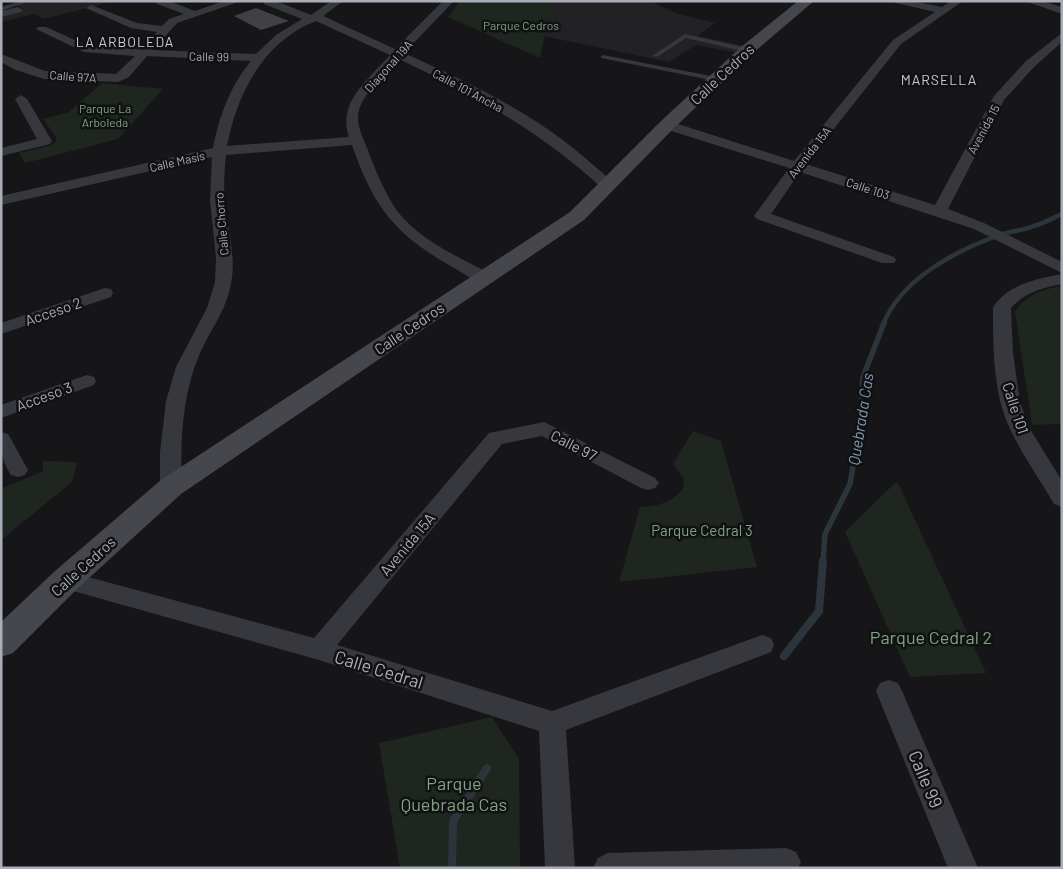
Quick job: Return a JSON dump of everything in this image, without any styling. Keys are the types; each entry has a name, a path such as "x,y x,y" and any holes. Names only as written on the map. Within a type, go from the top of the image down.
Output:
{"street":[{"path":"142,54 174,21 236,1"},
{"path":"281,1 317,14"},
{"name":"Diagonal 19A","path":"357,141 352,126 352,112 358,99 396,55 449,1"},
{"name":"Calle Cedros","path":"1,643 66,580 171,487 577,216 667,125 747,50 807,1"},
{"path":"893,1 943,10"},
{"name":"Avenida 15A","path":"888,260 762,216 798,165 898,42 958,1"},
{"path":"1030,1 1062,11"},
{"path":"162,2 194,14"},
{"path":"268,2 317,14"},
{"name":"Calle Chorro","path":"171,487 169,446 182,374 221,293 224,259 217,199 218,151 230,106 243,81 281,37 336,3"},
{"path":"91,8 135,26 165,30"},
{"path":"1,14 18,10"},
{"name":"Calle 101 Ancha","path":"317,14 486,99 560,144 583,161 607,185"},
{"name":"Calle 99","path":"42,29 85,50 261,58"},
{"name":"Avenida 15","path":"939,211 998,99 1030,64 1062,36"},
{"name":"Calle 97A","path":"1,57 20,67 44,75 118,78 125,74 142,54"},
{"path":"1,73 20,67"},
{"path":"1,152 41,142 45,138 20,99"},
{"name":"Calle 103","path":"667,125 939,211 1014,242 1062,268"},
{"path":"357,141 391,213 409,232 437,251 484,277"},
{"name":"Calle Masís","path":"1,201 218,151 357,141"},
{"name":"Calle 101","path":"1062,279 1032,285 1014,294 1002,307 1002,339 1006,378 1020,427 1062,499"},
{"name":"Acceso 2","path":"1,329 105,293"},
{"name":"Acceso 3","path":"1,412 87,381"},
{"name":"Calle 97","path":"496,438 544,429 648,483"},
{"name":"Avenida 15A","path":"319,650 496,438"},
{"path":"1,439 18,470"},
{"name":"Calle Cedral","path":"66,580 319,650 552,723"},
{"path":"560,868 552,723 762,645"},
{"name":"Calle 99","path":"889,691 962,868"},
{"path":"608,868 786,862"}],"lane":[{"path":"1,9 28,1"},
{"path":"655,56 685,36 747,50"},
{"path":"603,57 716,79"}],"shaded area":[{"path":"31,1 110,2 44,19 34,14 1,22 1,17 24,10 17,5"},
{"path":"552,1 651,1 675,13 715,23 698,36 745,46 738,53 696,45 669,62 543,36"}],"green space":[{"name":"Parque Cedros","path":"460,1 552,1 540,58 448,17"},
{"name":"Parque La Arboleda","path":"102,83 163,89 118,139 25,163 19,153 52,145 56,141 56,137 43,119 69,112"},
{"path":"1062,286 1062,424 1032,425 1015,311 1030,297 1047,289"},
{"name":"Parque Cedral 3","path":"693,431 721,441 757,567 619,582 640,507 665,503 675,497 684,487 683,478 673,464"},
{"path":"43,461 77,462 72,482 1,540 1,489 43,471"},
{"name":"Parque Cedral 2","path":"897,481 986,673 910,677 845,532"},
{"name":"Parque Quebrada Cas","path":"492,717 519,759 520,868 400,868 379,743"}],"building":[{"path":"256,8 289,21 261,30 234,16"}],"waterway":[{"name":"Quebrada Cas","path":"884,323 902,294 915,281 947,259 981,242 1002,234 1029,228 1062,214"},
{"name":"Quebrada Cas","path":"823,562 825,534 850,484 860,426 863,377 884,323"},
{"name":"Quebrada Cas","path":"784,656 819,611 823,561"},
{"name":"Quebrada Cas","path":"452,868 453,821 487,768"}],"district":[{"name":"LA ARBOLEDA","path":"125,41"},
{"name":"MARSELLA","path":"939,79"}]}
